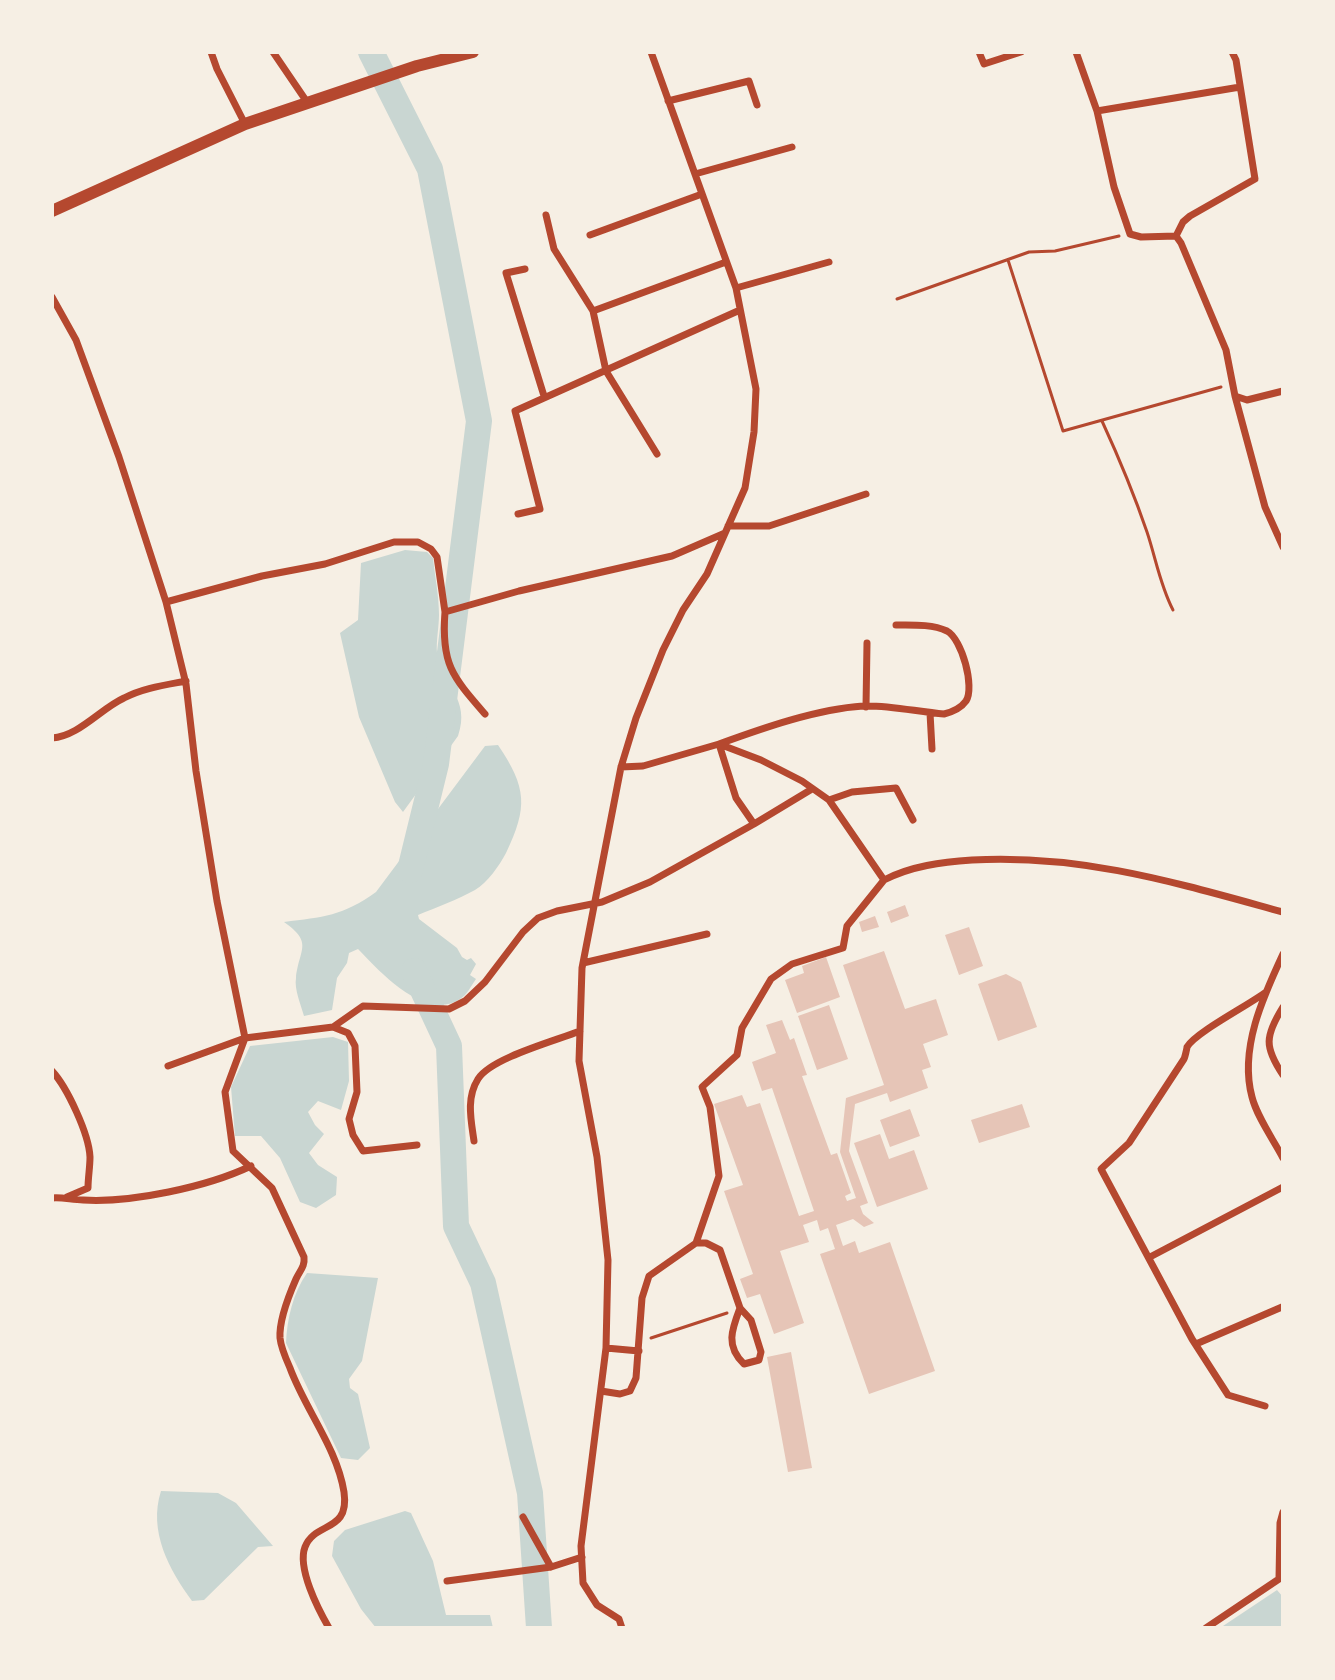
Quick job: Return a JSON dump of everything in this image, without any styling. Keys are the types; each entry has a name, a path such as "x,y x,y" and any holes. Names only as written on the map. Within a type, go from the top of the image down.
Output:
{"main road":[{"path":"52,211 245,124 417,66 473,52"}],"street":[{"path":"211,52 245,124"},
{"path":"273,52 307,102"},
{"path":"622,1628 619,1619 597,1605 583,1583 581,1546 606,1348 608,1260 597,1157 579,1061 583,963 621,767 636,718 663,650 683,610 707,574 745,488 756,389 736,288 651,52"},
{"path":"979,52 984,64 1021,52"},
{"path":"1076,52 1097,111 1114,187 1130,234 1141,237 1176,236"},
{"path":"1176,236 1190,216 1255,179 1236,60 1232,52"},
{"path":"668,101 749,81 757,105"},
{"path":"1097,111 1240,87"},
{"path":"695,174 792,147"},
{"path":"590,235 702,194"},
{"path":"546,215 554,249 593,311 606,371 657,454"},
{"path":"1176,236 1226,350 1265,507 1283,547"},
{"path":"593,311 726,262"},
{"path":"736,288 829,262"},
{"path":"525,269 506,273 544,396"},
{"path":"52,297 76,340 119,457 166,602 186,681 196,771 215,886 245,1038 225,1092 233,1151 272,1188 304,1257 305,1265 297,1278 280,1339 297,1389 327,1447 344,1490 343,1514 337,1522 310,1539 304,1554 304,1567 313,1595 329,1628"},
{"path":"518,514 540,509 515,411 740,310"},
{"path":"1235,396 1247,400 1283,391"},
{"path":"445,612 519,591 672,556 727,530 769,526 866,494"},
{"path":"166,602 262,576 325,564 394,542 418,542 431,549 437,557 445,612 445,653 455,678 485,714"},
{"path":"621,767 643,766 766,727 866,707 944,714 966,702 970,689 968,673 955,636 946,630 923,625 896,625"},
{"path":"866,707 867,643"},
{"path":"52,738 70,734 124,698 155,687 186,681"},
{"path":"930,713 932,749"},
{"path":"719,744 761,760 802,781 829,800 884,880"},
{"path":"719,744 736,798 754,824"},
{"path":"829,800 852,792 896,788 913,820"},
{"path":"168,1066 245,1038 333,1027 363,1006 449,1009 465,1001 485,982 523,932 538,918 595,903 650,882 812,789"},
{"path":"696,1243 719,1176 710,1107 702,1087 737,1055 742,1028 771,979 792,964 843,948 847,926 884,880 901,871 947,862 1002,859 1064,861 1116,868 1283,912"},
{"path":"583,963 707,934"},
{"path":"1283,954 1256,1020 1248,1063 1252,1098 1283,1158"},
{"path":"1265,1406 1228,1395 1196,1344 1101,1169 1129,1143 1184,1059 1187,1047 1198,1035 1266,992"},
{"path":"1283,1007 1269,1039 1269,1054 1283,1075"},
{"path":"333,1027 348,1033 355,1046 357,1092 349,1119 353,1135 363,1151 417,1145"},
{"path":"474,1141 469,1112 479,1077 499,1063 580,1031"},
{"path":"52,1071 61,1081 90,1154 88,1188 67,1197"},
{"path":"52,1198 124,1199 226,1178 251,1166"},
{"path":"1150,1257 1283,1187"},
{"path":"601,1391 630,1391 636,1378 642,1298 649,1276 696,1243 706,1243 720,1250 740,1308 751,1320 761,1352 759,1360 744,1364 739,1359 730,1333 740,1308"},
{"path":"1196,1344 1282,1307"},
{"path":"606,1348 639,1351"},
{"path":"1206,1628 1279,1579 1283,1512"},
{"path":"523,1517 551,1567"},
{"path":"447,1581 551,1567 582,1557"}],"path":[{"path":"897,299 1029,252 1055,251 1130,234"},
{"path":"1008,260 1063,431 1232,384"},
{"path":"1102,421 1131,485 1152,546 1160,585 1173,610"},
{"path":"639,1342 740,1308"}],"shaded area":[{"path":"405,550 427,552 433,558 439,608 437,653 459,702 461,723 458,736 403,812 395,802 359,717 340,633 358,620 361,563"},
{"path":"498,745 515,774 521,798 518,823 506,853 480,887 418,915 419,919 457,948 462,957 467,960 471,958 476,964 470,975 476,979 469,990 460,999 446,1004 432,1004 418,999 390,981 358,949 349,953 347,963 337,978 332,1010 304,1016 296,982 302,941 284,922 332,914 376,892 485,746"},
{"path":"333,1037 348,1042 349,1081 341,1110 318,1101 308,1112 324,1134 309,1153 318,1165 337,1177 336,1195 316,1208 300,1202 280,1158 261,1136 235,1136 231,1087 250,1046"},
{"path":"307,1273 378,1278 362,1361 349,1379 350,1388 358,1394 370,1448 358,1460 341,1458 286,1343 292,1306"},
{"path":"161,1491 218,1493 236,1503 273,1546 258,1547 204,1600 192,1601 169,1563 159,1535 157,1521"},
{"path":"405,1511 411,1513 433,1561 446,1615 490,1615 493,1628 376,1628 361,1609 332,1556 334,1541 345,1530"},
{"path":"1277,1590 1283,1597 1283,1628 1220,1628"}],"building":[{"path":"905,905 909,916 891,923 887,912"},
{"path":"875,916 879,927 862,932 859,922"},
{"path":"969,927 983,966 959,975 945,935"},
{"path":"884,951 905,1009 936,999 948,1035 923,1044 931,1067 922,1070 928,1088 890,1102 887,1093 855,1104 849,1151 868,1203 860,1206 863,1214 874,1223 864,1227 853,1219 836,1225 843,1246 855,1241 859,1253 890,1242 935,1371 869,1394 820,1254 835,1249 828,1228 820,1231 817,1220 803,1225 809,1242 780,1251 804,1323 774,1334 760,1294 747,1298 740,1279 753,1274 724,1191 743,1185 714,1104 742,1095 747,1107 760,1103 799,1216 814,1211 772,1088 762,1091 752,1062 776,1053 766,1025 782,1020 790,1040 794,1038 807,1075 802,1076 831,1155 837,1153 851,1193 845,1196 847,1201 856,1198 840,1152 846,1098 884,1085 843,965"},
{"path":"826,957 840,997 797,1013 785,980 804,973 802,966"},
{"path":"1006,974 1021,982 1037,1027 998,1041 978,984"},
{"path":"829,1005 848,1059 817,1070 798,1016"},
{"path":"1022,1104 1030,1127 979,1143 971,1120"},
{"path":"910,1109 920,1136 890,1147 880,1120"},
{"path":"880,1134 889,1159 914,1150 928,1189 877,1207 854,1143"},
{"path":"791,1352 812,1468 788,1472 767,1357"}],"waterway":[{"path":"371,52 430,169 479,421 436,764 410,870"},
{"path":"414,971 449,1046 456,1226 483,1283 530,1493 539,1628"}]}
